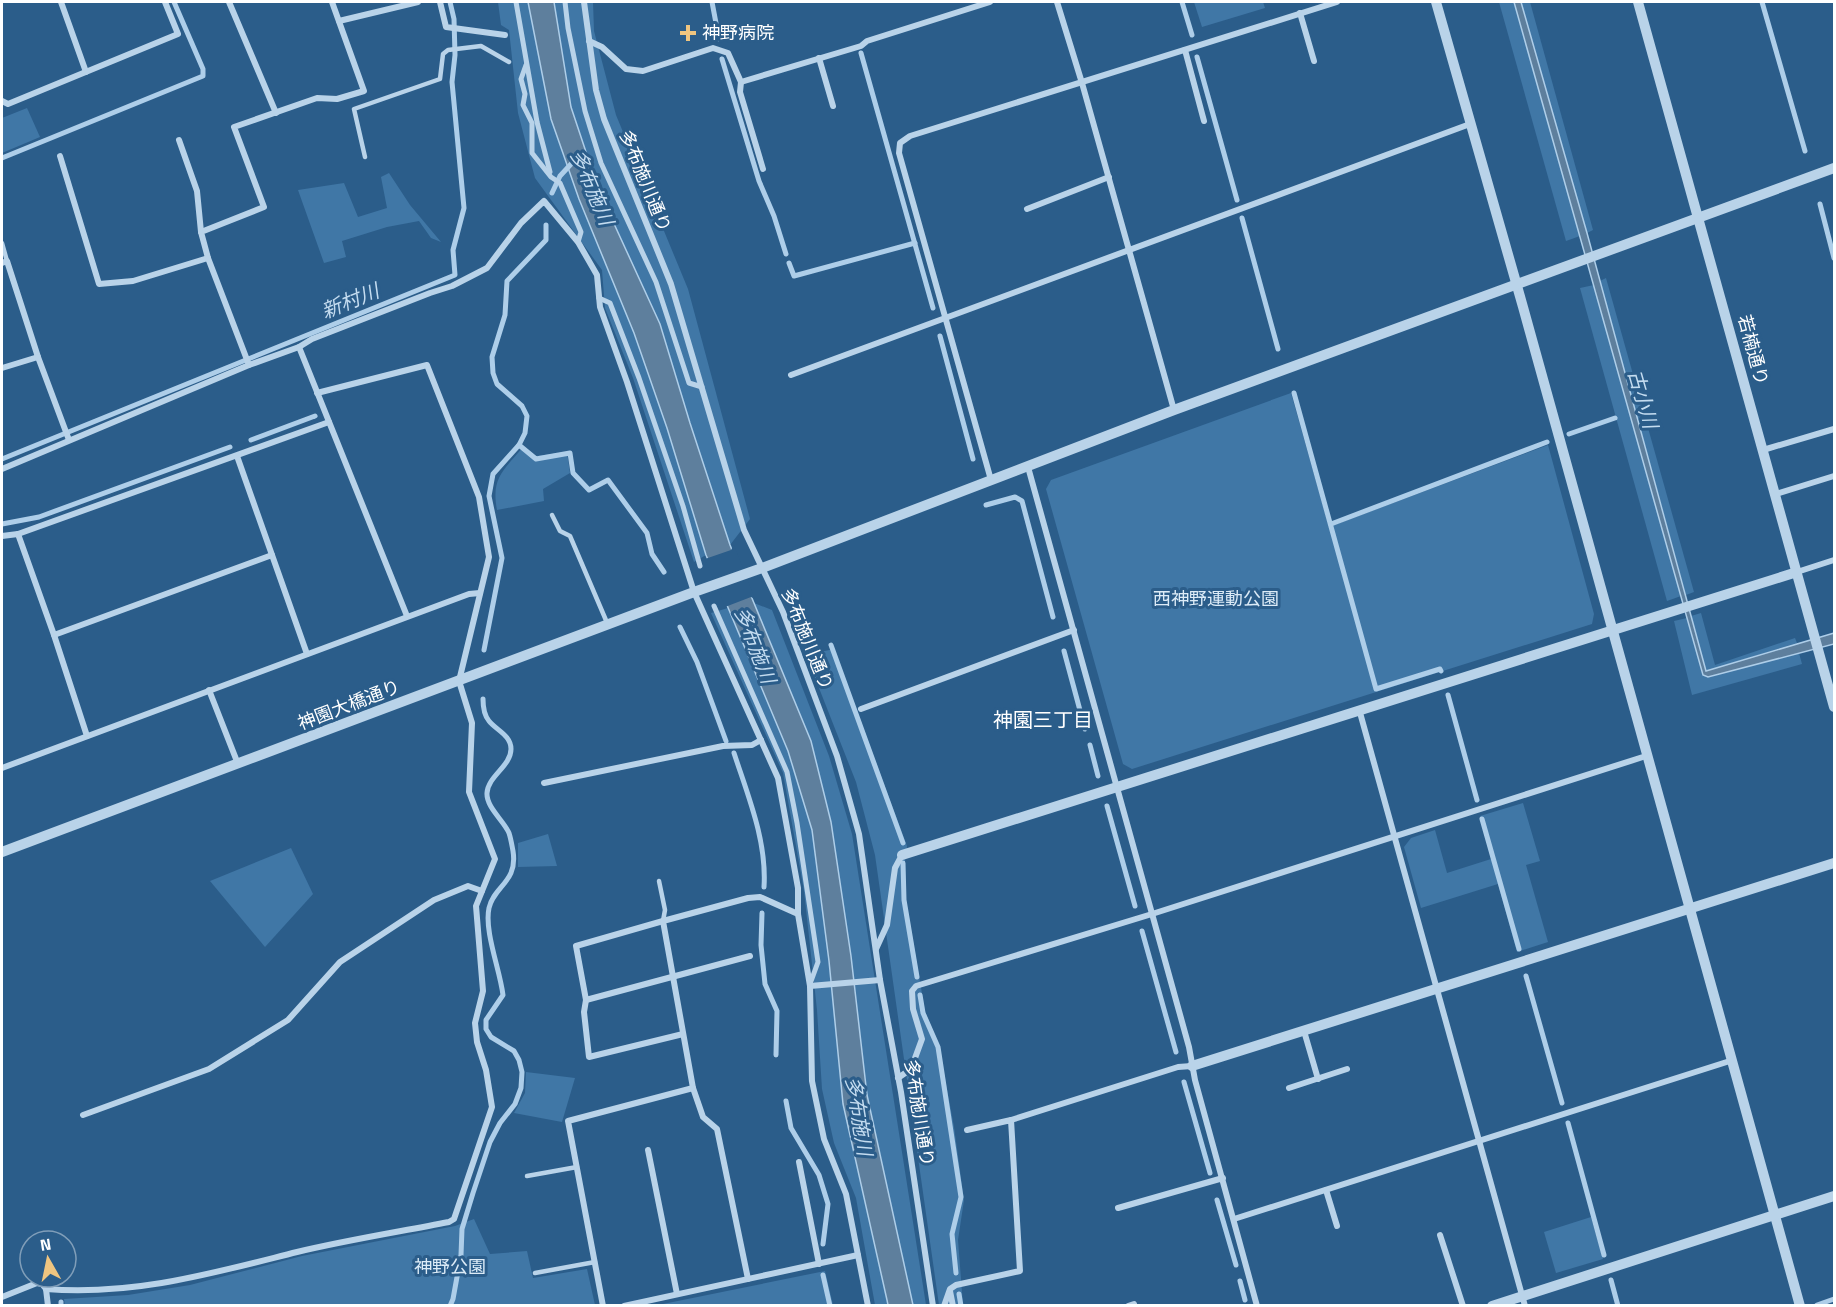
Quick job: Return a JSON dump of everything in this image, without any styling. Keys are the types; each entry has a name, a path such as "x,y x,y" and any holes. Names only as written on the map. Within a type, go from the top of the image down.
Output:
{"street":[{"path":"61,2 86,72"},
{"path":"2,101 8,104 178,34 165,2"},
{"path":"229,2 276,113"},
{"path":"201,232 264,207 234,127 317,98 337,99 364,91 332,2"},
{"path":"339,21 418,2"},
{"path":"440,2 446,27 505,35"},
{"path":"516,2 534,122 551,177"},
{"path":"565,2 585,111 601,163 656,282 689,383 702,387"},
{"name":"多布施川通り","path":"584,2 596,90 604,118 671,284 744,530 783,612 837,756 859,834 880,980 898,1078 933,1305"},
{"path":"741,82 990,2"},
{"path":"1058,2 1083,83 1174,410"},
{"path":"991,480 899,153 900,142 910,136 1337,2"},
{"path":"1436,2 1800,1305"},
{"name":"若楠通り","path":"1638,2 1834,707"},
{"path":"1300,13 1314,61"},
{"path":"589,41 602,47 626,69 643,71 713,48 728,53 741,82 740,92 763,169"},
{"path":"1185,50 1204,121"},
{"path":"819,58 833,106"},
{"path":"526,65 521,79 525,94 523,105 534,122 532,153 551,177 560,183 581,232 578,242"},
{"path":"791,375 1470,124"},
{"path":"179,140 197,191 201,232 208,258 249,365"},
{"path":"60,156 99,284 133,281 208,258"},
{"name":"神園大橋通り","path":"2,852 762,568 1174,410 1834,168"},
{"path":"1027,209 1109,177"},
{"path":"2,469 249,365 299,347 312,339 452,286 487,268 521,223 544,201 578,242 597,275 600,308 627,382 694,592 778,778 798,888 798,914 810,987 812,1081 824,1139 846,1194 868,1305"},
{"path":"4,262 69,440"},
{"path":"599,298 610,303 639,378 700,566"},
{"path":"299,347 408,616"},
{"path":"2,368 38,357"},
{"path":"48,1305 46,1289 80,1292 140,1287 190,1279 305,1250 449,1222 454,1219 492,1107 486,1070 477,1042 475,1023 483,991 476,906 495,859 469,792 472,723 459,681 489,557 479,497 427,365 317,393"},
{"path":"2,536 18,534 329,422"},
{"path":"1764,450 1834,429"},
{"path":"237,456 307,654"},
{"path":"1028,467 1118,786 1257,1305"},
{"path":"1776,494 1834,476"},
{"path":"18,534 87,736"},
{"path":"54,635 272,555"},
{"path":"876,949 887,925 895,868 902,855 1359,709 1679,611 1834,560"},
{"path":"2,768 408,616 469,594 480,594"},
{"path":"714,606 788,772 818,962 810,987"},
{"path":"861,709 1074,630"},
{"path":"209,690 238,764"},
{"path":"1359,709 1524,1301"},
{"path":"544,783 723,746 752,745 761,740"},
{"path":"898,1078 910,1069 922,1039 913,1009 912,991 916,987 1647,756"},
{"path":"967,1131 1011,1120 1178,1067 1192,1066 1834,863"},
{"path":"83,1115 209,1069 288,1020 340,962 434,900 468,886 482,891"},
{"path":"683,1034 589,1057 584,1012 586,999 576,946 748,898 760,897 798,914"},
{"path":"663,921 693,1088 704,1117 717,1128 748,1279"},
{"path":"586,999 750,956"},
{"path":"810,987 880,980"},
{"path":"1304,1031 1318,1079"},
{"path":"1234,1219 1733,1060"},
{"path":"1289,1088 1347,1070"},
{"path":"603,1305 568,1121 693,1088"},
{"path":"944,1305 950,1289 956,1285 1020,1271 1011,1120"},
{"path":"648,1150 677,1294"},
{"path":"799,1162 819,1264"},
{"path":"1118,1208 1222,1178"},
{"path":"1326,1190 1337,1226"},
{"path":"1492,1305 1524,1301 1834,1196"},
{"path":"1440,1235 1463,1305"},
{"path":"624,1305 858,1255"},
{"path":"2,1297 22,1289"},
{"path":"950,1289 953,1305"}],"lane":[{"path":"365,157 354,109 440,79 443,54 448,50 481,46 509,63"},
{"path":"2,243 4,262"},
{"path":"552,515 560,531 570,536 608,625"},
{"path":"659,881 665,910 663,921"},
{"path":"527,1176 577,1167"},
{"path":"535,1273 595,1262"}],"green space":[{"path":"498,2 528,2 551,119 579,199 634,333 667,428 706,555 694,562 633,378 605,308 602,270 535,178 518,113 509,30 501,25"},
{"path":"554,2 593,2 594,31 616,115 688,289 750,519 730,545 660,324 599,191 571,107"},
{"path":"1194,2 1263,2 1265,8 1202,27"},
{"path":"1499,2 1514,2 1580,236 1566,241"},
{"path":"1521,2 1530,2 1593,230 1587,233"},
{"path":"27,108 40,137 2,153 2,118"},
{"path":"389,173 410,205 441,242 431,238 419,221 387,227 342,241 346,257 324,263 298,190 344,183 358,217 387,208 381,177"},
{"path":"1606,278 1694,592 1686,595 1600,281"},
{"path":"1594,285 1681,596 1667,601 1580,288"},
{"name":"西神野運動公園","path":"1291,393 1329,527 1548,445 1594,614 1592,624 1132,769 1123,764 1046,489 1051,480"},
{"path":"523,447 536,456 567,452 570,473 543,489 544,501 497,510 497,482 504,469"},
{"path":"754,603 772,610 829,756 852,834 926,1305 913,1305 867,1094 851,956 831,822 811,741"},
{"path":"728,608 788,751 812,830 829,961 843,1104 888,1305 875,1305 856,1198 834,1143 822,1089 817,1010 804,891 783,773 711,613"},
{"path":"1701,613 1715,665 1795,638 1797,643 1706,671 1691,616"},
{"path":"1687,618 1703,675 1707,677 1799,653 1802,664 1692,695 1674,621"},
{"path":"834,649 907,846 906,900 925,1011 939,1046 954,1127 964,1200 958,1240 963,1305 939,1305 875,855 856,782 806,655"},
{"path":"1523,803 1540,861 1526,865 1548,942 1517,952 1498,884 1421,908 1404,847 1411,838 1435,830 1447,873 1491,859 1480,816"},
{"path":"548,834 557,866 518,867 518,843"},
{"path":"291,848 313,894 265,947 210,881"},
{"path":"526,1072 575,1078 562,1122 514,1113 525,1093"},
{"path":"1591,1217 1603,1259 1556,1273 1544,1232"},
{"name":"神野公園","path":"474,1219 490,1254 527,1251 533,1278 587,1269 595,1305 65,1306 64,1299 128,1295 190,1285 302,1256 455,1226"},
{"path":"825,1271 833,1305 658,1305"}],"water":[{"name":"多布施川","path":"528,2 554,2 571,107 599,191 660,324 730,545 811,741 831,822 851,956 867,1095 913,1305 888,1305 843,1104 829,961 812,830 788,751 706,555 667,428 634,333 579,199 551,119"},
{"path":"1514,2 1521,2 1587,233 1706,671 1834,633 1834,644 1708,677 1703,675"}],"pier":[{"path":"734,545 755,599 751,597 725,607 705,559 731,550"}],"waterway":[{"path":"2,158 203,76 203,69 174,2"},
{"name":"新村川","path":"2,459 455,275 453,250 464,208 452,82 455,55 454,19 450,2"},
{"path":"712,2 719,39"},
{"path":"1182,2 1192,35"},
{"path":"1762,2 1805,151"},
{"path":"861,53 933,308"},
{"path":"1197,57 1237,200"},
{"path":"722,59 759,181 774,216 786,254"},
{"name":"多布施川","path":"552,193 560,176 572,163"},
{"path":"1820,204 1834,258"},
{"path":"1242,218 1278,349"},
{"path":"484,650 502,558 489,496 493,474 519,445 525,433 527,416 522,406 497,384 493,373 492,357 505,315 507,281 546,240 546,225"},
{"path":"789,263 794,276 915,243"},
{"path":"940,336 973,459"},
{"path":"1294,393 1376,689 1440,669 1441,671"},
{"path":"251,440 315,416"},
{"path":"1569,434 1615,418"},
{"path":"1331,524 1547,442"},
{"path":"519,445 536,459 570,453 573,473 589,490 608,480 647,533 652,554 664,572"},
{"path":"2,524 39,517 230,447"},
{"path":"986,505 1015,497 1022,501 1053,617"},
{"path":"680,627 697,662 726,741"},
{"path":"831,645 903,843"},
{"path":"1064,651 1085,729"},
{"path":"1448,695 1477,800"},
{"path":"450,1306 461,1255 462,1229 473,1193 490,1142 500,1123 515,1104 521,1088 522,1072 514,1051 491,1037 486,1029 486,1020 503,995 490,939 489,908 509,877 514,861 507,828 492,809 487,798 488,787 507,761 511,749 506,736 487,719 483,699"},
{"path":"1090,745 1098,776"},
{"path":"734,753 760,836 764,887"},
{"path":"1107,806 1135,906"},
{"path":"1482,819 1519,949"},
{"path":"903,863 904,900 917,977"},
{"path":"762,913 761,945 765,984 777,1011 776,1055"},
{"path":"1142,931 1176,1052"},
{"path":"1526,976 1562,1103"},
{"path":"920,995 923,1013 938,1047 961,1197 952,1234 956,1273"},
{"path":"1184,1082 1210,1173"},
{"path":"786,1101 791,1128 819,1175 828,1204 823,1244"},
{"path":"1568,1123 1604,1255"},
{"path":"1217,1200 1236,1265"},
{"path":"823,1275 830,1306"},
{"path":"1611,1280 1618,1306"},
{"path":"1240,1281 1245,1300"},
{"path":"959,1294 961,1306"},
{"path":"1817,1305 1834,1299"}],"place":[{"name":"神野病院","path":"688,33"}],"district":[{"name":"神園三丁目","path":"1043,720"}],"water label":[{"name":"古小川","path":"1643,399"}]}
